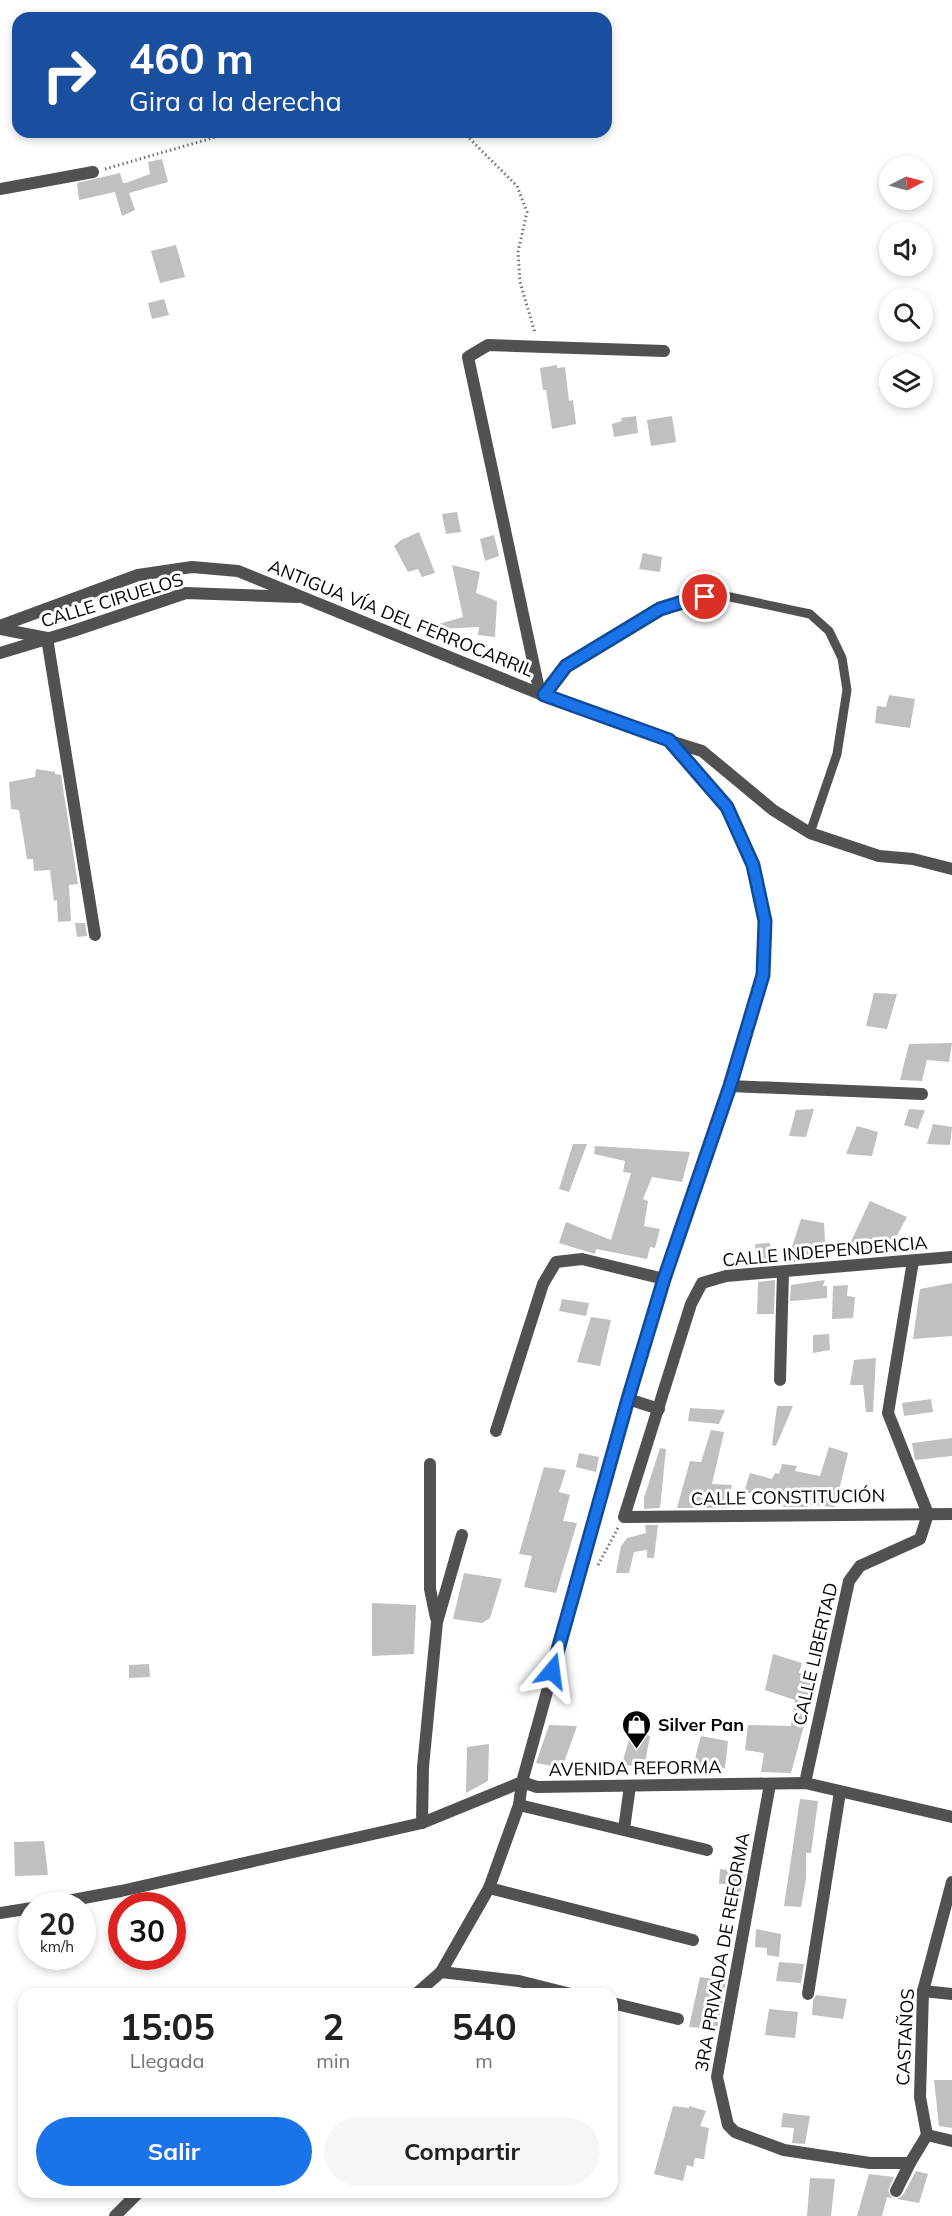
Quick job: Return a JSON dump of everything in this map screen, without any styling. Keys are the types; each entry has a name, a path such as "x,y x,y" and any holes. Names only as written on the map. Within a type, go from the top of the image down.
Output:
{"street":[{"path":"0,189 93,172"},
{"path":"542,695 468,357 488,345 664,351"},
{"name":"ANTIGUA VÍA DEL FERROCARRIL","path":"0,628 138,575 192,567 238,571 542,695 669,740 727,807 753,865 765,921 763,975 730,1086 664,1279 628,1399 522,1782 519,1804 489,1888 441,1972 423,1988"},
{"name":"CALLE CIRUELOS","path":"0,653 186,593 307,598"},
{"path":"0,628 47,638 95,935"},
{"path":"669,740 702,751 773,810 810,833 879,856 913,859 952,869"},
{"path":"730,1086 922,1094"},
{"name":"CALLE INDEPENDENCIA","path":"659,1409 691,1304 702,1283 726,1276 952,1257"},
{"path":"496,1431 543,1284 556,1262 582,1259 664,1279"},
{"path":"913,1262 888,1413 928,1514"},
{"path":"780,1380 783,1272"},
{"path":"628,1399 659,1409"},
{"name":"CALLE CONSTITUCIÓN","path":"659,1409 624,1517 952,1514"},
{"path":"430,1464 430,1589 437,1622"},
{"name":"CALLE LIBERTAD","path":"805,1783 849,1581 860,1566 920,1539 928,1514"},
{"path":"422,1822 423,1767 437,1622 462,1535"},
{"path":"96,1896 422,1822 522,1782"},
{"name":"AVENIDA REFORMA","path":"522,1782 537,1787 805,1783 952,1817"},
{"name":"3RA PRIVADA DE REFORMA","path":"770,1784 717,2077 728,2125 735,2132 784,2150 870,2163 910,2163"},
{"path":"624,1829 630,1786"},
{"path":"808,1994 840,1792"},
{"path":"519,1804 707,1850"},
{"name":"CASTAÑOS","path":"927,2135 920,2097 923,1991 952,1882"},
{"path":"489,1888 693,1940"},
{"path":"0,1913 18,1910"},
{"path":"441,1972 519,1981 547,1988"},
{"path":"923,1991 952,1994"},
{"path":"618,2004 678,2019"},
{"path":"896,2191 927,2135 952,2141"},
{"path":"116,2216 133,2198"}],"lane":[{"path":"542,695 566,666 660,609 689,600 721,595 810,614 829,631 842,658 847,690 837,754 810,833"}],"path":[{"path":"93,172 212,138"},
{"path":"469,138 517,186 526,212 518,252 520,282 539,346"}],"building":[{"path":"162,159 168,182 129,193 135,210 122,216 115,192 79,200 77,183 120,173 123,183 126,183 150,174 148,162"},
{"path":"176,245 185,277 160,283 151,251"},
{"path":"164,299 169,315 152,319 148,303"},
{"path":"557,365 557,368 565,367 569,401 573,400 576,424 552,429 540,368"},
{"path":"636,416 638,433 614,437 612,424 622,421 621,418"},
{"path":"672,416 676,442 651,446 647,420"},
{"path":"457,512 461,532 446,534 442,514"},
{"path":"419,532 435,573 422,577 418,569 408,572 394,546 401,540"},
{"path":"494,535 499,556 485,561 480,539"},
{"path":"643,553 662,557 660,572 639,569"},
{"path":"452,565 480,572 476,593 497,601 495,637 478,635 479,627 439,629 439,624 463,617"},
{"path":"889,695 915,699 910,728 875,723 877,706 886,707"},
{"path":"36,769 61,775 78,884 69,885 71,921 58,922 57,900 54,901 50,870 34,871 33,859 27,859 19,810 11,809 9,782 35,777"},
{"path":"75,923 85,923 87,936 77,937"},
{"path":"874,993 897,994 887,1029 866,1026"},
{"path":"952,1043 949,1062 927,1060 922,1081 900,1080 909,1044"},
{"path":"814,1109 806,1137 789,1136 796,1110"},
{"path":"909,1109 925,1110 918,1129 904,1125"},
{"path":"933,1124 952,1127 950,1145 927,1144"},
{"path":"857,1126 878,1132 872,1156 846,1154"},
{"path":"573,1144 587,1144 569,1192 559,1189"},
{"path":"595,1146 690,1152 682,1182 652,1177 643,1199 648,1201 644,1226 660,1229 655,1248 650,1247 647,1259 596,1249 595,1254 559,1243 566,1222 611,1240 631,1173 623,1172 625,1161 594,1154"},
{"path":"870,1201 907,1217 887,1254 862,1255 847,1250"},
{"path":"801,1219 824,1223 826,1259 795,1262 788,1260"},
{"path":"770,1243 773,1264 757,1265 755,1244"},
{"path":"775,1280 774,1314 757,1314 758,1282"},
{"path":"825,1280 823,1286 827,1286 827,1298 790,1301 791,1285"},
{"path":"952,1283 952,1336 913,1339 920,1289"},
{"path":"848,1285 847,1296 855,1297 853,1318 832,1319 833,1286"},
{"path":"562,1299 589,1303 586,1316 559,1311"},
{"path":"591,1317 611,1320 600,1366 577,1362"},
{"path":"829,1334 830,1350 813,1353 813,1335"},
{"path":"876,1358 873,1412 866,1412 863,1385 850,1385 854,1360"},
{"path":"931,1399 933,1412 904,1416 902,1403"},
{"path":"777,1406 793,1406 776,1446 772,1445"},
{"path":"690,1408 725,1410 719,1424 688,1421"},
{"path":"711,1430 724,1432 712,1484 732,1485 727,1508 677,1508 690,1461 701,1462"},
{"path":"952,1438 952,1456 915,1460 912,1443"},
{"path":"829,1447 848,1453 835,1507 809,1505 808,1507 783,1507 785,1500 744,1492 750,1473 772,1479 775,1473 779,1474 782,1464 797,1466 795,1471 820,1476"},
{"path":"660,1448 666,1449 660,1508 644,1509 644,1498"},
{"path":"579,1453 599,1457 596,1472 576,1467"},
{"path":"544,1467 566,1470 559,1492 570,1495 563,1521 577,1523 556,1593 524,1587 532,1556 519,1554"},
{"path":"645,1525 658,1525 654,1558 647,1558 647,1550 634,1552 629,1573 616,1573 621,1546 627,1538 646,1533"},
{"path":"464,1573 502,1579 490,1618 482,1623 453,1619"},
{"path":"372,1603 416,1605 414,1654 372,1656"},
{"path":"773,1654 802,1663 799,1673 818,1674 791,1773 761,1772 764,1753 745,1750 748,1725 791,1726 795,1700 765,1690"},
{"path":"149,1664 150,1677 129,1678 129,1665"},
{"path":"549,1725 577,1726 562,1768 536,1763"},
{"name":"Silver Pan","path":"632,1730 650,1736 645,1763 621,1767"},
{"path":"701,1736 728,1741 725,1768 709,1767 694,1762"},
{"path":"489,1744 488,1781 466,1793 467,1747"},
{"path":"800,1799 818,1801 811,1853 806,1853 806,1879 801,1907 784,1906"},
{"path":"44,1841 48,1875 15,1876 14,1842"},
{"path":"720,1869 743,1872 742,1875 745,1875 738,1900 725,1899 726,1884 719,1884"},
{"path":"756,1929 781,1934 779,1957 767,1955 767,1948 755,1947"},
{"path":"779,1962 804,1964 801,1983 776,1981"},
{"path":"700,1977 726,1981 717,2029 689,2027"},
{"path":"816,1995 847,1999 843,2019 812,2015 813,2000"},
{"path":"769,2009 798,2012 795,2038 765,2035"},
{"path":"934,2080 952,2080 952,2128 939,2126"},
{"path":"673,2106 689,2108 689,2106 706,2111 700,2126 709,2128 704,2159 695,2158 693,2167 687,2165 683,2181 654,2174"},
{"path":"783,2113 810,2116 805,2144 792,2143 794,2128 781,2127"},
{"path":"916,2171 928,2174 919,2203 897,2199 903,2195"},
{"path":"869,2174 894,2177 888,2191 892,2198 887,2197 882,2216 857,2216"},
{"path":"810,2178 835,2179 831,2216 807,2216"}],"place":[{"name":"Silver Pan","path":"637,1750"}],"route":[{"path":"552,1671 664,1279 730,1086 763,975 765,921 753,865 727,807 669,740 544,695 566,666 660,609 705,597"}]}
